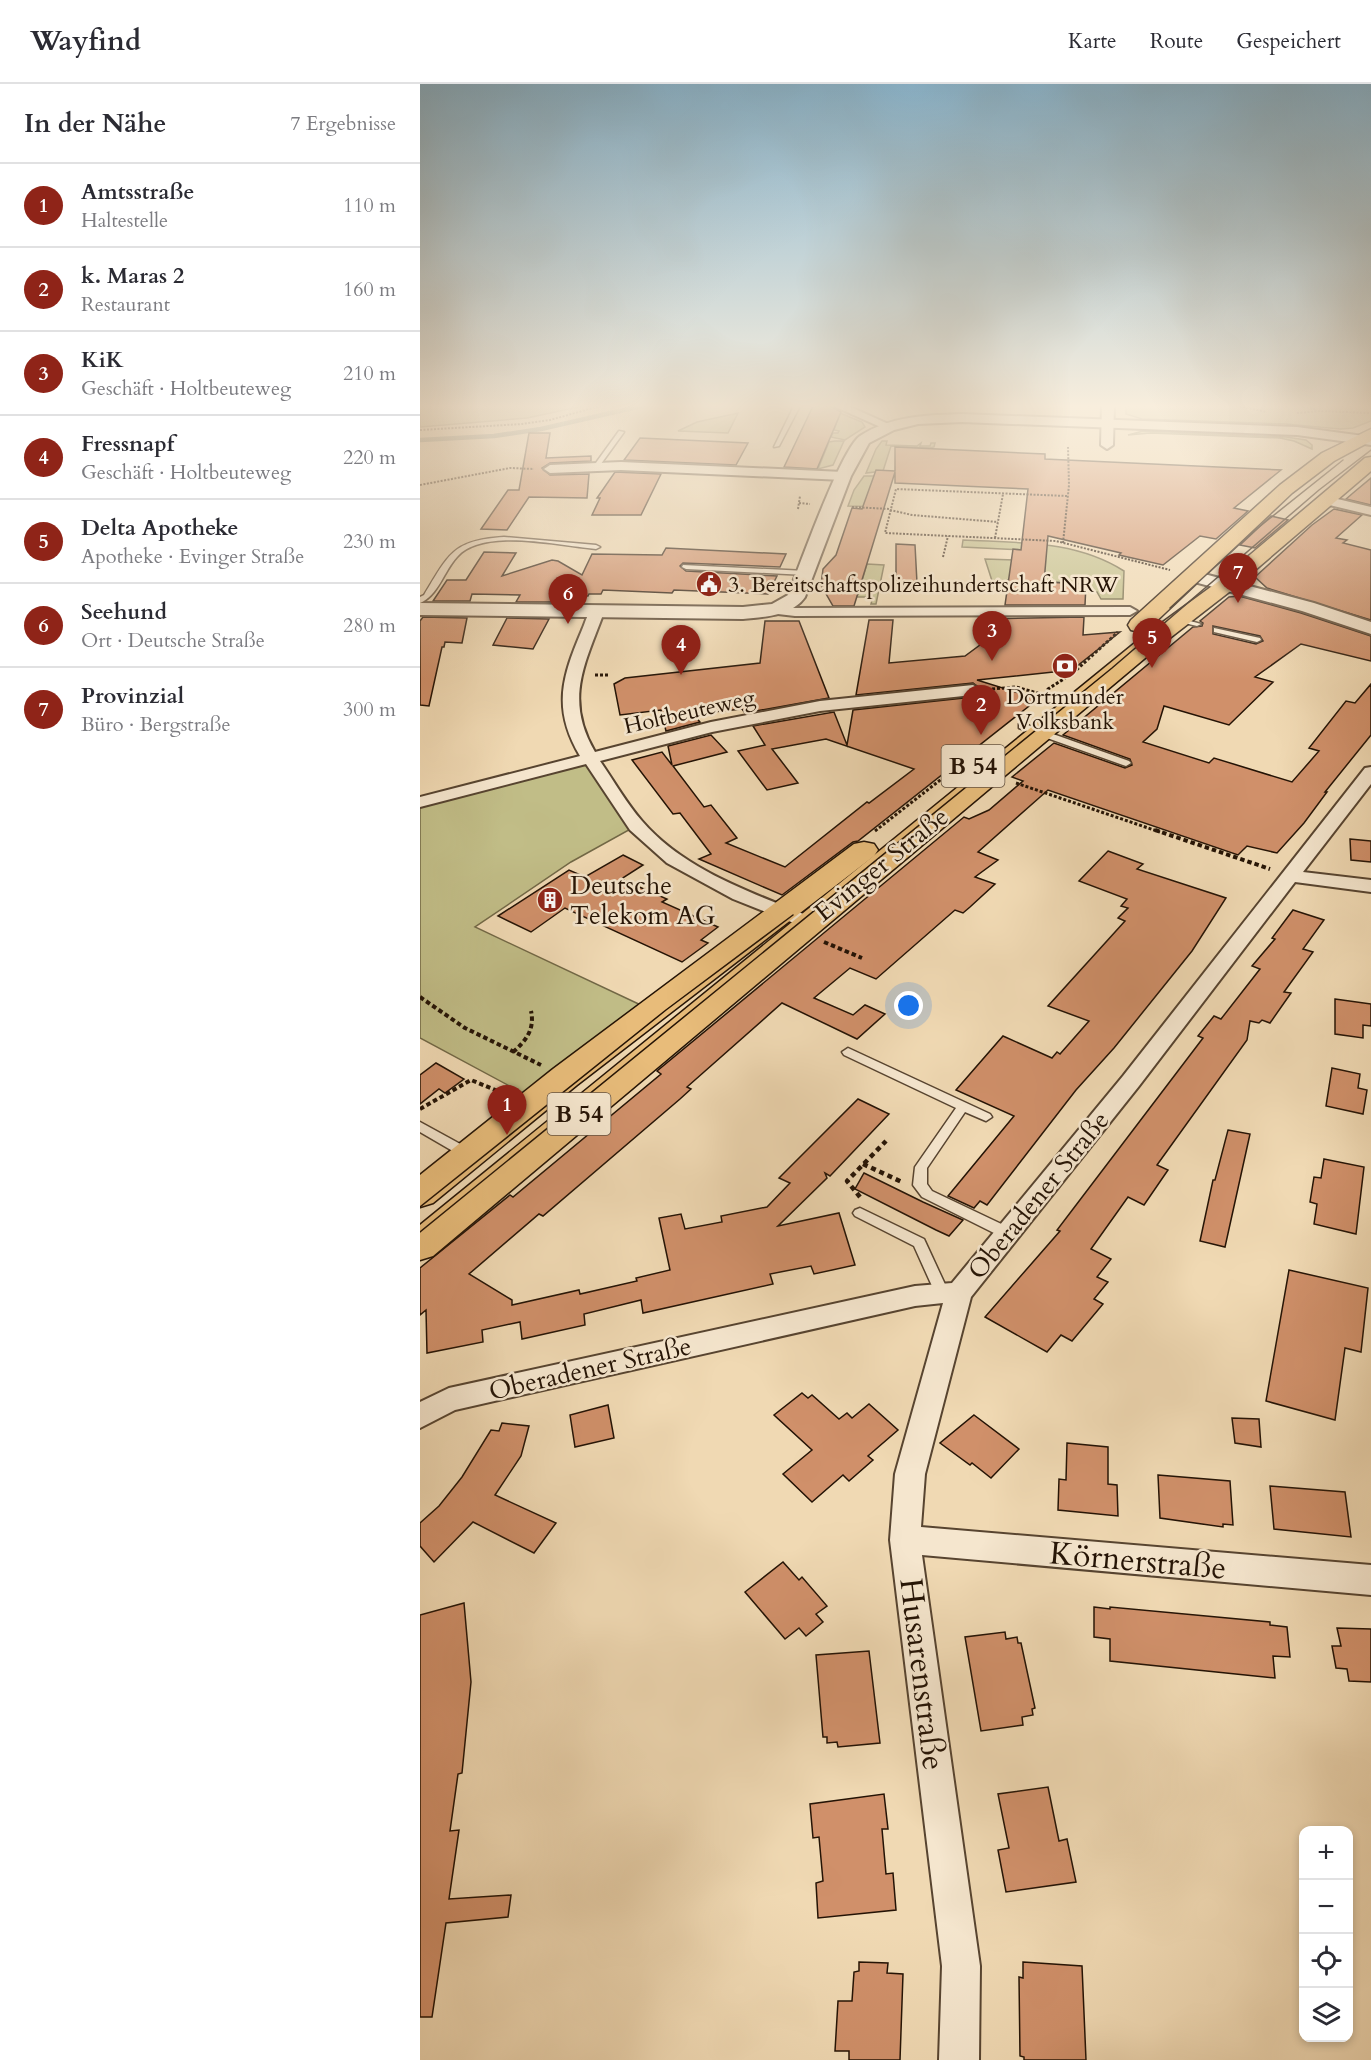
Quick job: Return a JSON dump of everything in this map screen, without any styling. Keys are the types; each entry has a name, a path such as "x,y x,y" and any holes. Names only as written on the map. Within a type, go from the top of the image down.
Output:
{"main road":[{"name":"Evinger Straße","path":"1031,729 1064,692 1183,573 1278,496"},
{"name":"Evinger Straße","path":"420,1246 804,925 1031,729 1188,622 1226,585 1329,496"},
{"name":"Evinger Straße","path":"420,1194 566,1077 804,925"}],"street":[{"path":"774,610 796,597 835,496"},
{"path":"1324,500 1371,511"},
{"path":"1183,573 1371,628"},
{"path":"420,609 734,614 774,610 1128,618"},
{"path":"597,612 574,668 570,708 575,730 590,759 636,826 684,867 804,925"},
{"name":"Holtbeuteweg","path":"420,802 711,727 820,706 973,690"},
{"name":"Oberadener Straße","path":"420,1416 449,1400 915,1296 950,1293 1009,1234 1371,772"},
{"path":"1291,876 1371,886"},
{"name":"Husarenstraße","path":"950,1293 910,1474 905,1540 961,1966 960,2060"},
{"name":"Körnerstraße","path":"905,1540 1371,1580"}],"lane":[{"path":"420,601 427,596 459,549 478,542 534,541 596,547"},
{"path":"686,567 806,573"},
{"path":"1217,630 1257,640"},
{"path":"1031,729 1126,763"},
{"path":"848,1052 986,1117"},
{"path":"963,1106 921,1167 920,1185 927,1194 1009,1234"},
{"path":"420,1126 469,1155"},
{"path":"860,1213 919,1243 950,1293"}],"path":[{"path":"798,509 800,496"},
{"path":"894,496 885,532 1063,543 1183,573"},
{"path":"995,538 1003,496"},
{"path":"1063,543 1067,496"},
{"path":"861,507 890,509 912,515 998,522"},
{"path":"943,557 948,536"},
{"path":"1168,577 1183,573"},
{"path":"994,588 1007,589"},
{"path":"1048,696 1048,689 1073,673 1128,618"},
{"path":"973,690 1017,687 1048,696"},
{"path":"1039,703 1048,696"},
{"path":"868,836 994,739"},
{"path":"1010,780 1291,876"},
{"path":"804,925 862,958"},
{"path":"420,997 447,1017 566,1077"},
{"path":"513,1052 531,1032 535,1021 531,1011"},
{"path":"420,1109 471,1080 514,1099"},
{"path":"860,1213 865,1202 847,1180 886,1141"},
{"path":"863,1164 913,1187 920,1185"}],"shaded area":[{"path":"852,496 880,496 883,507 848,506"},
{"path":"963,540 1026,543 1067,548 1105,561 1124,571 1123,599 1101,599 1097,592 1086,592 1084,584 1040,581 1046,551 962,547"},
{"path":"985,559 1014,560 1012,580 1008,580 1007,588 994,587"},
{"path":"867,564 884,565 876,604 871,604 873,597 857,597"},
{"path":"590,759 636,826 571,862 475,927 645,1007 530,1097 420,1038 420,802"}],"building":[{"path":"504,496 587,496 529,497 507,530 481,529"},
{"path":"650,496 641,515 592,515 600,498 597,498"},
{"path":"867,496 888,496 854,606 833,606 821,585 823,569 836,555 852,508 862,509"},
{"path":"1027,496 1249,496 1234,508 1248,511 1216,539 1200,536 1163,565 1048,536 1044,582 1086,584 1085,605 1005,605 1013,549 1021,550"},
{"path":"1349,496 1371,496 1371,505 1346,499"},
{"path":"1334,509 1362,515 1336,538 1347,540 1343,543 1371,550 1371,620 1267,588 1255,577 1312,525"},
{"path":"1271,516 1288,520 1255,548 1240,545"},
{"path":"896,544 915,545 917,583 896,583"},
{"path":"666,548 786,554 780,567 683,563 680,566 686,571 777,576 768,594 603,590 601,594 589,594 588,596 561,596 558,602 516,602 520,595 472,594 470,601 433,601 447,580 466,580 484,552 516,553 502,576 552,560 582,575 592,554 662,555"},
{"path":"1239,596 1301,613 1371,636 1371,661 1301,644 1255,677 1273,682 1229,725 1164,706 1157,729 1143,742 1209,763 1214,758 1292,782 1319,751 1309,748 1346,701 1355,703 1371,684 1371,735 1325,792 1327,792 1304,823 1277,853 1247,846 1238,855 1048,790 978,852 998,860 975,877 995,884 970,907 963,913 955,910 876,979 850,968 814,998 853,1015 865,1005 885,1014 857,1039 782,1003 687,1087 691,1089 680,1099 543,1216 539,1214 469,1274 512,1300 512,1305 579,1290 580,1294 637,1281 636,1278 670,1270 659,1218 681,1214 685,1229 722,1222 721,1216 767,1207 790,1183 779,1178 858,1099 889,1114 830,1176 825,1173 827,1178 778,1226 839,1213 855,1265 814,1274 811,1266 770,1274 773,1284 643,1313 641,1300 584,1314 585,1325 522,1339 520,1322 482,1330 483,1342 427,1353 426,1310 420,1315 420,1268 510,1195 513,1197 661,1074 657,1071 964,817 969,819 989,810 1023,781 1012,777 1054,743 1125,768 1132,765 1130,759 1063,735 1193,627 1202,626 1203,623 1200,621 1229,597","holes":["1213,626 1260,636 1263,641 1256,644 1213,634"]},
{"path":"423,617 467,618 462,643 445,642 442,647 429,706 420,705 420,621"},
{"path":"1084,617 1083,635 1120,632 1072,670 977,680 1038,699 858,841 853,842 782,895 699,859 711,854 680,813 673,814 632,760 662,752 672,765 668,746 711,735 727,752 673,766 704,807 711,805 737,838 726,843 785,867 867,802 869,803 914,769 826,739 772,749 798,783 767,790 738,751 765,745 753,726 834,712 847,745 853,710 973,697 983,691 973,683 856,695 869,620 893,620 889,663 965,656 988,639 985,619"},
{"path":"507,618 549,619 533,649 493,645"},
{"path":"765,621 799,621 829,698 745,713 742,709 693,714 700,722 666,731 661,710 620,715 614,684 625,678 760,663"},
{"path":"1350,839 1371,841 1371,862 1351,860"},
{"path":"1108,851 1143,864 1137,869 1226,898 1192,951 1114,1048 1076,1090 987,1205 980,1201 974,1208 948,1196 1014,1116 956,1090 1003,1036 1052,1058 1057,1052 1060,1054 1089,1021 1048,1006 1125,921 1118,918 1128,908 1121,906 1127,899 1079,881"},
{"path":"623,855 643,865 621,879 667,899 662,902 718,927 701,940 708,943 682,962 565,908 531,932 498,916 569,870 585,877"},
{"path":"1293,910 1324,920 1303,949 1313,952 1284,992 1291,993 1270,1023 1262,1020 1259,1023 1250,1021 1247,1040 1157,1165 1168,1170 1144,1205 1128,1197 1091,1249 1111,1259 1097,1277 1108,1282 1094,1299 1103,1304 1072,1341 1061,1335 1047,1352 985,1317 1060,1231 1057,1230 1203,1038 1198,1036 1214,1016 1221,1019 1260,969 1252,966 1275,939 1272,938"},
{"path":"1335,999 1371,1004 1371,1026 1363,1025 1363,1038 1335,1034"},
{"path":"436,1063 464,1079 445,1093 439,1089 420,1104 420,1075"},
{"path":"1332,1068 1360,1074 1358,1088 1367,1090 1363,1114 1326,1106"},
{"path":"1228,1130 1250,1134 1225,1247 1200,1241 1213,1180 1215,1180"},
{"path":"1324,1159 1364,1167 1356,1234 1314,1224 1317,1204 1310,1202 1314,1177 1321,1178"},
{"path":"864,1173 963,1220 949,1236 936,1230 855,1189"},
{"path":"1289,1270 1368,1288 1361,1352 1345,1348 1335,1420 1266,1401"},
{"path":"802,1393 808,1398 812,1395 839,1419 847,1413 852,1418 869,1404 898,1430 868,1456 873,1460 849,1481 843,1475 812,1502 783,1474 812,1450 774,1415"},
{"path":"608,1405 614,1438 575,1447 570,1415"},
{"path":"974,1415 1019,1449 991,1478 940,1443"},
{"path":"1232,1418 1259,1419 1261,1447 1235,1443"},
{"path":"502,1423 529,1426 521,1456 495,1495 556,1523 534,1553 473,1522 434,1562 420,1546 420,1523 439,1506 462,1477 491,1430 499,1431"},
{"path":"1067,1443 1108,1447 1108,1484 1117,1485 1118,1516 1058,1510 1059,1479 1066,1480"},
{"path":"1158,1475 1230,1481 1233,1525 1223,1524 1223,1527 1160,1518"},
{"path":"1270,1486 1345,1492 1351,1537 1274,1529"},
{"path":"783,1562 799,1580 802,1577 827,1606 816,1614 823,1622 806,1636 799,1628 785,1639 745,1592"},
{"path":"464,1603 471,1682 462,1773 458,1774 450,1831 459,1830 449,1899 511,1895 508,1917 446,1923 432,2017 420,2017 420,1615"},
{"path":"1094,1607 1270,1622 1270,1625 1287,1627 1290,1657 1273,1656 1275,1678 1110,1661 1110,1639 1094,1637"},
{"path":"1337,1628 1371,1629 1371,1682 1349,1681 1347,1669 1336,1668 1332,1646 1341,1646"},
{"path":"1005,1632 1006,1639 1017,1637 1018,1643 1021,1643 1035,1708 1032,1709 1033,1715 1022,1717 1023,1725 981,1731 965,1637"},
{"path":"869,1651 880,1743 838,1747 837,1742 827,1743 827,1737 823,1737 816,1655"},
{"path":"1048,1787 1059,1841 1067,1839 1076,1882 1006,1892 998,1850 1009,1848 998,1794"},
{"path":"884,1794 888,1829 882,1829 886,1874 893,1873 896,1910 818,1918 816,1883 823,1881 819,1837 813,1838 810,1804"},
{"path":"859,1962 888,1963 887,1973 903,1974 900,2060 849,2060 849,2051 835,2051 838,2001 852,2001 854,1972 859,1971"},
{"path":"1023,1962 1082,1966 1086,2060 1024,2060 1024,2057 1020,2056 1019,1977 1023,1978"}],"tram line":[{"path":"1170,608 1254,531 1298,496"},
{"path":"420,1232 1112,668 1312,496"},
{"path":"420,1207 666,1010 793,915"}],"place":[{"name":"3. Bereitschaftspolizeihundertschaft NRW","path":"709,584"},
{"name":"Provinzial","path":"1238,603"},
{"name":"Seehund","path":"568,624"},
{"name":"KiK","path":"992,661"},
{"name":"Dortmunder Volksbank","path":"1065,666"},
{"name":"Delta Apotheke","path":"1152,668"},
{"name":"Fressnapf","path":"681,675"},
{"name":"k. Maras 2","path":"981,735"},
{"name":"Deutsche Telekom AG","path":"550,900"},
{"name":"Amtsstraße","path":"507,1135"}]}
